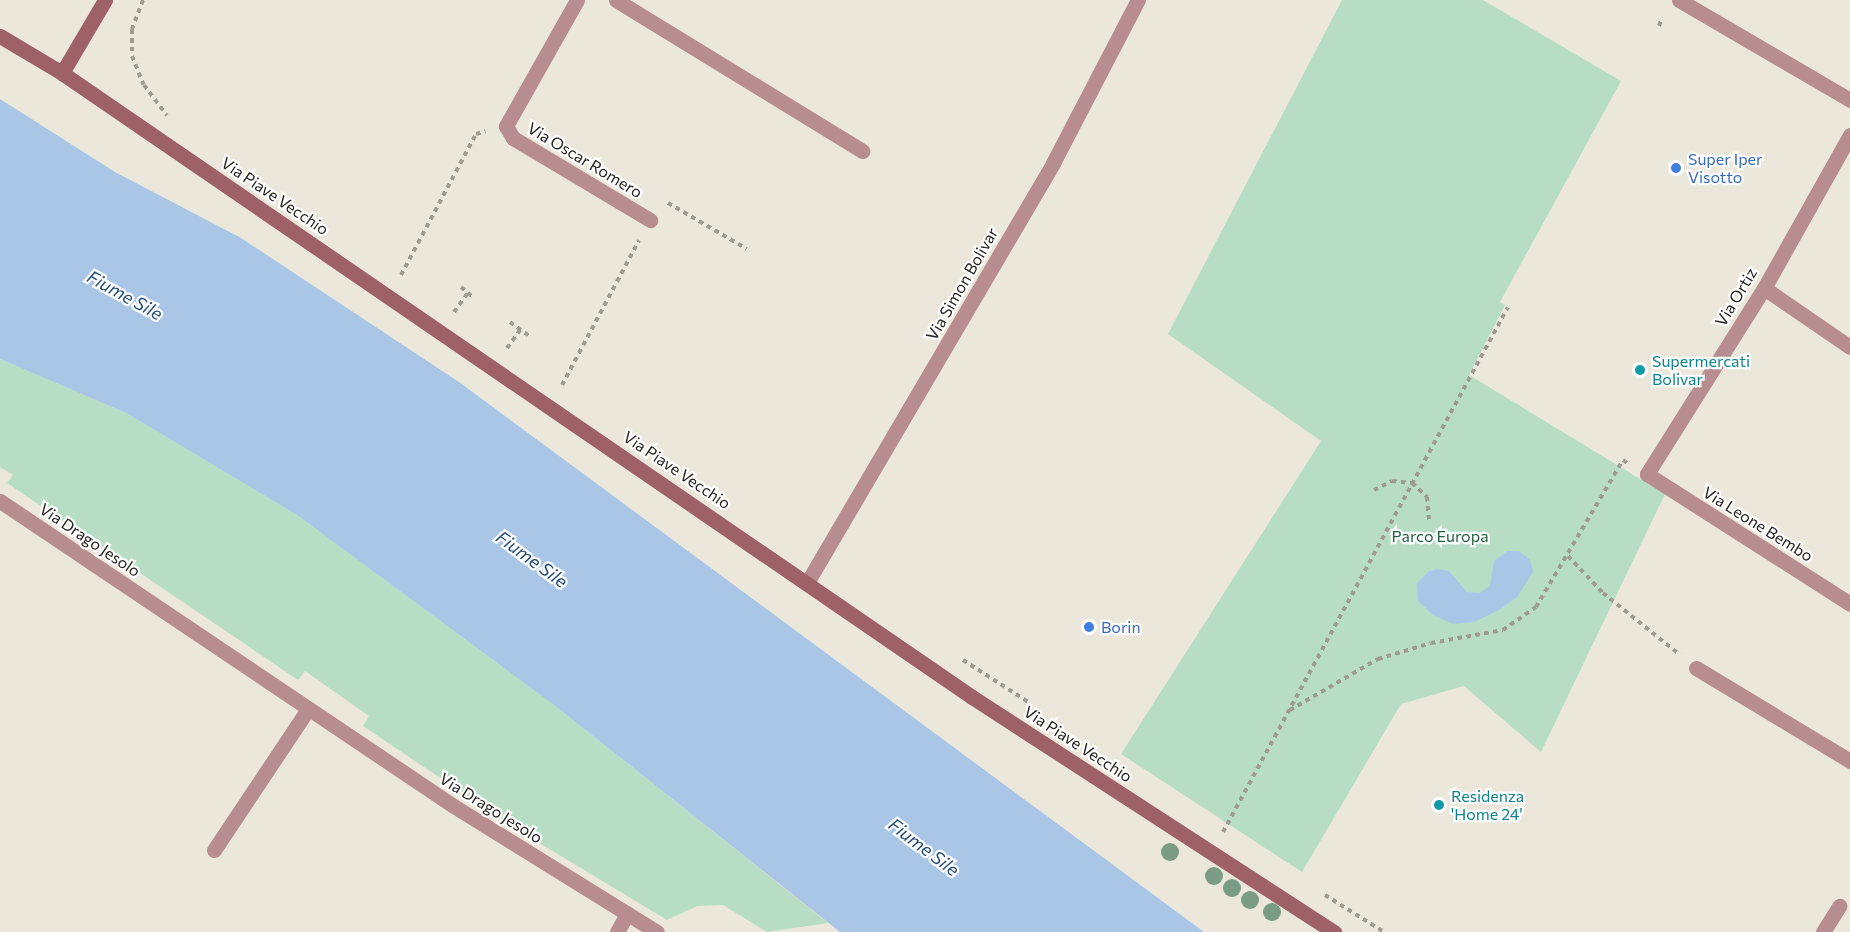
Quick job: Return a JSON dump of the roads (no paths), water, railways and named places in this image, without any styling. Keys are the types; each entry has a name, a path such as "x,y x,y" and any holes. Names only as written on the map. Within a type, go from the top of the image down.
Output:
{"street":[{"path":"62,73 105,0"},
{"name":"Via Oscar Romero","path":"577,0 506,126 513,138 650,220"},
{"path":"616,0 862,151"},
{"name":"Via Simon Bolivar","path":"808,581 1047,174 1138,0"},
{"path":"1679,0 1850,99"},
{"name":"Via Piave Vecchio","path":"0,36 62,73 808,581 972,697 1334,932"},
{"name":"Via Ortiz","path":"1647,474 1764,288 1850,135"},
{"path":"1764,288 1850,347"},
{"name":"Via Leone Bembo","path":"1647,474 1850,603"},
{"name":"Via Drago Jesolo","path":"0,501 452,805 657,932"},
{"path":"1696,668 1850,761"},
{"path":"214,850 308,709"},
{"path":"1822,932 1839,906"},
{"path":"617,932 627,914"}],"water":[{"name":"Fiume Sile","path":"0,99 115,172 241,238 459,382 1204,932 840,932 554,705 297,515 126,413 0,359"},
{"path":"1507,551 1519,551 1530,560 1533,572 1517,597 1499,610 1474,622 1453,624 1433,615 1418,601 1417,583 1429,571 1437,569 1449,571 1467,592 1479,593 1490,586 1494,561"}],"place":[{"name":"Super Iper Visotto","path":"1676,168"},
{"name":"Supermercati Bolivar","path":"1640,370"},
{"name":"Borin","path":"1089,627"},
{"name":"Residenza 'Home 24'","path":"1439,805"}],"park label":[{"name":"Parco Europa","path":"1440,536"}]}
